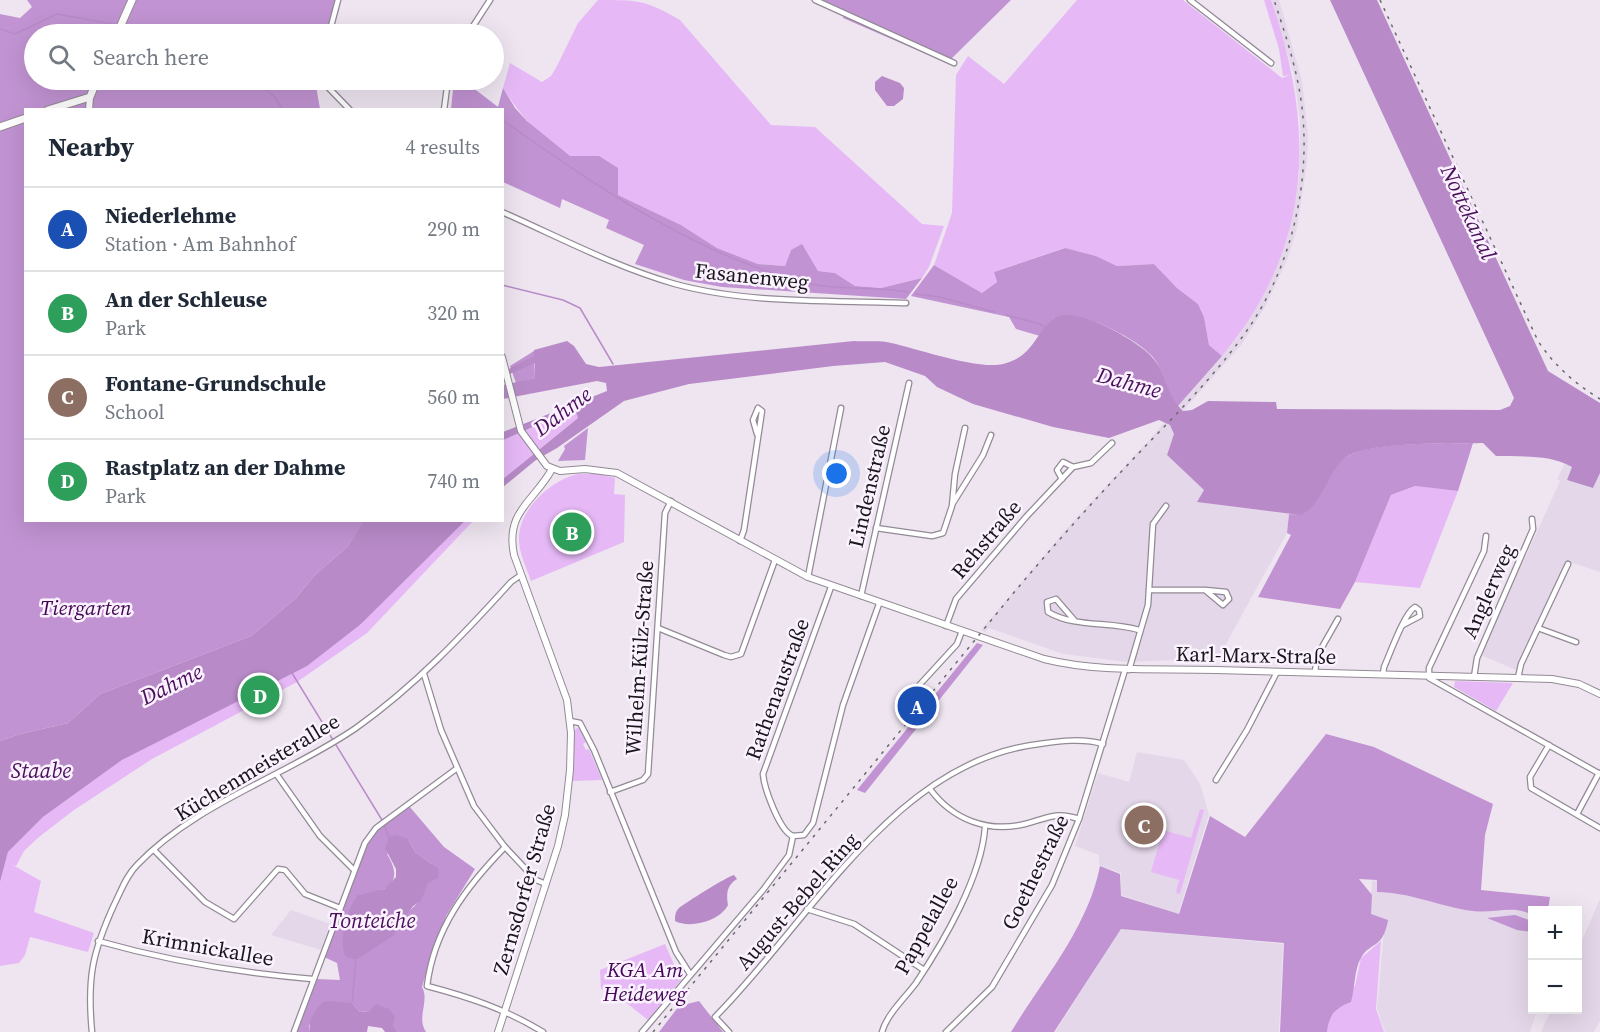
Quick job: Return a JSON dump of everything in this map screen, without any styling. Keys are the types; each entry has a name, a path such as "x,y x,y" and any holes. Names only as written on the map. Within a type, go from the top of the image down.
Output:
{"main road":[{"path":"122,24 132,0"},
{"path":"54,108 90,97 93,90"},
{"path":"0,127 24,119"}],"street":[{"path":"332,24 338,0"},
{"path":"475,24 489,2 482,0"},
{"path":"815,0 954,63"},
{"path":"1190,0 1271,63"},
{"path":"330,90 348,108"},
{"path":"444,108 447,90"},
{"path":"89,108 90,97"},
{"name":"Fasanenweg","path":"504,213 631,271 676,284 722,294 906,303"},
{"path":"504,362 520,429 552,469"},
{"name":"Lindenstraße","path":"860,597 909,383"},
{"path":"740,541 744,530 757,434 762,417 762,411 758,408 753,420 757,434"},
{"path":"808,577 841,408"},
{"path":"876,528 938,536 946,528 965,428"},
{"path":"952,506 983,455 991,435"},
{"name":"Rehstraße","path":"946,626 956,599 1062,479 1073,467 1091,463 1112,443"},
{"name":"Rehstraße","path":"1062,479 1057,470 1059,465 1063,462 1073,467"},
{"name":"Karl-Marx-Straße","path":"552,469 608,471 639,483 775,560 831,587 1058,662 1127,670 1315,672 1518,678 1570,682 1600,694"},
{"name":"Zernsdorfer Straße","path":"498,1032 546,884 566,809 570,770 570,721 562,682 514,555 512,529 523,507 552,469"},
{"name":"Wilhelm-Külz-Straße","path":"610,792 643,780 648,774 665,513 670,501"},
{"path":"1127,670 1149,590 1153,524 1166,506"},
{"name":"Anglerweg","path":"1474,676 1477,658 1533,530 1533,519"},
{"path":"1486,536 1484,551 1428,675 1432,680 1600,774 1577,814"},
{"path":"658,628 723,656 731,657 741,654 775,560"},
{"path":"1518,678 1521,664 1568,564"},
{"name":"Küchenmeisterallee","path":"92,1032 90,973 98,941 126,879 154,850 199,817 338,740 424,674 476,622 511,582 521,575"},
{"name":"Rathenaustraße","path":"793,836 784,830 763,774 831,587"},
{"path":"1149,590 1205,590 1226,592 1229,599 1222,605 1205,590"},
{"path":"1075,621 1056,599 1047,602 1048,612 1075,621 1138,630"},
{"path":"642,1032 724,937 789,855 793,836 804,835 813,823 843,705 879,604"},
{"path":"1315,672 1317,656 1338,619"},
{"path":"1383,674 1403,625"},
{"path":"1538,628 1576,642"},
{"path":"912,692 957,644 962,631"},
{"name":"Goethestraße","path":"946,1032 976,1006 999,978 1052,885 1079,819 1127,670"},
{"path":"1216,780 1247,730 1277,672"},
{"path":"424,674 429,681 441,730 474,806 505,848 536,880 546,884"},
{"path":"570,721 577,721 582,726 676,952 690,974"},
{"name":"August-Bebel-Ring","path":"729,1032 715,1017 754,977 807,909 854,855 930,789 969,763 1004,750 1051,742 1076,741 1103,744"},
{"path":"1549,745 1530,777 1531,788 1600,828"},
{"path":"294,1032 365,843 376,828 456,768"},
{"path":"277,775 320,836 354,870"},
{"path":"930,789 962,817 985,827 1016,826 1052,814 1063,814 1079,819"},
{"name":"Pappelallee","path":"882,1032 924,970 969,884 985,827"},
{"path":"505,848 467,887 447,921 432,958 427,986 471,997 505,1011 543,1032"},
{"path":"154,850 205,902 234,919 278,869 285,870 305,894 340,908"},
{"path":"807,909 854,924 924,970"},
{"name":"Krimnickallee","path":"98,941 162,959 179,960 234,972 312,979"}],"shaded area":[{"path":"1271,0 1279,0 1302,81 1308,135 1307,162 1297,228 1287,260 1265,307 1242,344 1183,411 1167,455 1204,490 1198,502 1289,514 1287,533 1216,662 1173,660 1127,662 1063,654 989,628 985,632 981,630 1069,526 1150,439 1237,338 1270,282 1290,226 1299,178 1300,144 1300,120 1294,75"},
{"path":"1565,463 1572,467 1567,480 1593,488 1600,473 1600,572 1567,561 1516,670 1481,655 1560,481 1557,479"},
{"path":"1137,752 1184,760 1200,784 1209,814 1178,914 1121,895 1121,873 1099,865 1099,855 1075,846 1098,773 1129,782"},
{"path":"1372,880 1528,909 1528,1014 1536,1014 1530,1032 1385,1032 1377,1009 1385,919 1369,917"},
{"path":"1600,899 1600,1021 1594,1032 1541,1032 1549,1014 1582,1014 1582,941"},
{"path":"291,910 330,924 321,950 271,935"},
{"path":"1121,929 1283,944 1279,1032 1055,1032"}],"green space":[{"name":"Tiergarten","path":"27,0 336,0 330,24 24,24 24,90 317,90 320,108 24,108 24,522 364,522 348,546 315,575 296,598 251,636 100,694 68,723 0,741 0,14 20,18 32,7"},
{"path":"598,0 641,2 680,20 771,125 815,127 922,224 944,226 929,267 922,278 881,288 855,286 835,273 818,271 791,250 785,266 758,264 717,248 681,225 618,195 599,156 573,157 561,152 542,137 504,90 510,63 542,82 551,76 578,23"},
{"path":"819,0 1011,0 947,63 843,18 845,12"},
{"path":"1077,0 1183,0 1282,78 1290,75 1283,76 1279,49 1264,0 1271,0 1286,48 1295,95 1299,141 1298,186 1289,229 1274,273 1252,315 1222,356 1209,345 1204,317 1198,304 1177,288 1154,264 1117,266 1096,256 1064,248 994,272 997,282 982,293 934,265 952,213 956,75 968,56 1004,84"},
{"path":"453,90 476,90 498,107 504,90 515,108 527,121 570,156 599,156 618,168 618,195 681,225 717,248 758,264 785,266 791,250 802,244 818,271 835,273 855,286 881,288 922,278 906,299 722,287 684,280 635,264 644,245 606,228 609,220 562,199 560,208 504,182 504,108 451,108"},
{"path":"1065,248 1096,256 1117,266 1154,264 1177,288 1198,304 1204,317 1209,345 1222,356 1178,406 1152,356 1129,338 1099,324 1082,318 1054,318 1040,336 1016,329 1009,317 911,296 934,265 982,293 997,282 994,272"},
{"path":"534,351 535,378 516,383 510,366"},
{"path":"577,412 578,418 504,478 505,437"},
{"path":"588,428 585,460 558,461 565,449 564,446"},
{"path":"1473,443 1458,491 1415,486 1391,495 1355,582 1340,609 1258,597 1291,535 1287,533 1289,514 1301,513 1316,502 1338,464 1346,457 1372,448 1389,446"},
{"path":"578,474 598,474 615,478 614,494 625,495 624,542 531,581 519,542 525,515 548,489"},
{"path":"1415,486 1458,491 1420,588 1355,582 1391,495"},
{"path":"464,522 472,522 367,633 297,682 152,759 74,810 24,851 16,866 11,864 41,881 34,912 94,933 88,952 30,937 25,955 19,963 0,966 0,882 8,852 43,817 122,760 361,624"},
{"path":"977,643 983,645 865,793 857,790"},
{"path":"1455,681 1513,683 1496,711 1454,687"},
{"path":"578,727 586,742 583,744 586,750 589,749 602,780 573,781 574,731"},
{"path":"1326,734 1374,747 1493,804 1485,835 1481,890 1550,897 1549,906 1528,906 1528,913 1518,910 1481,912 1401,894 1377,892 1377,880 1359,879 1372,895 1371,914 1388,920 1386,930 1379,941 1364,953 1356,973 1351,1002 1334,1013 1329,1021 1327,1032 1280,1032 1284,943 1121,929 1054,1032 1011,1032 1075,932 1086,911 1100,866 1120,874 1121,896 1179,914 1210,816 1245,837"},
{"path":"409,806 444,847 475,869 446,916 424,980 422,987 425,998 422,1021 426,1032 398,1032 393,1025 370,1011 360,1012 352,1003 309,1025 310,1032 297,1032 316,979 340,980 337,963 324,957 367,845 374,833","holes":["408,839 415,852 432,864 421,900 356,960 348,920 359,895 378,891 390,884 394,872 387,854"]},
{"path":"1200,809 1204,810 1180,894 1176,893 1179,880 1151,872 1163,830 1191,838"},
{"path":"1515,915 1528,920 1528,931 1517,930 1487,918"},
{"path":"1381,941 1376,1009 1384,1032 1327,1032 1329,1019 1355,986 1361,958"},
{"name":"KGA Am Heideweg","path":"665,944 681,980 648,1020 619,997 601,989 600,970"},
{"path":"699,1001 723,1032 659,1032 679,1006"}],"water":[{"path":"1330,0 1377,0 1548,371 1600,403 1600,473 1593,488 1567,480 1572,467 1554,460 1496,456 1483,443 1432,444 1371,449 1345,458 1333,472 1320,497 1308,511 1300,515 1197,502 1204,490 1167,455 1174,434 1170,425 1159,420 1109,438 1053,427 973,404 937,387 925,376 885,362 833,366 689,384 624,401 536,460 504,486 504,478 578,418 576,412 556,417 504,440 504,432 607,391 606,383 597,381 504,399 504,385 535,378 535,363 504,377 504,371 534,356 534,350 567,341 574,346 586,364 599,367 854,341 887,342 964,362 992,365 1013,361 1021,356 1053,319 1062,315 1089,319 1104,325 1143,349 1156,362 1173,397 1183,411 1192,410 1208,401 1276,402 1277,409 1500,410 1510,406 1514,398"},
{"path":"882,76 900,83 904,88 903,99 894,106 887,106 875,90 875,82"},
{"name":"Staabe","path":"364,522 464,522 361,624 307,666 122,760 43,817 8,852 0,882 0,741 68,723 100,694 251,636 296,598 315,575 348,546"},
{"name":"Tonteiche","path":"397,835 408,839 415,852 439,869 438,878 428,883 421,901 413,906 393,936 356,960 345,956 343,932 354,901 358,895 384,889 396,877 396,869 385,848 389,837"},
{"path":"734,875 737,879 728,890 728,905 724,911 712,919 696,924 675,921 679,908"},
{"path":"325,1001 352,1003 360,1012 370,1011 376,1004 389,1009 395,1017 393,1025 398,1032 385,1032 382,1028 368,1026 367,1032 310,1032 313,1015"}],"waterway":[{"path":"36,24 57,14 112,24"},
{"path":"0,29 15,34 24,30"},
{"path":"266,90 274,96 282,108"},
{"path":"504,121 609,192 722,254 762,270 816,285 908,292"},
{"path":"504,285 563,300 580,308 613,364"},
{"path":"916,294 940,297 994,312"},
{"path":"1006,315 1040,324 1047,329"},
{"path":"292,673 382,820"},
{"path":"384,824 389,837"},
{"path":"352,1003 356,960"}],"railway":[{"path":"653,1032 1016,590 1121,472 1210,377 1250,326 1278,275 1288,247 1296,218 1304,159 1304,129 1299,87 1274,0"},
{"path":"1380,0 1538,341 1566,373 1600,399"}],"place":[{"name":"An der Schleuse","path":"572,532"},
{"name":"Rastplatz an der Dahme","path":"260,695"},
{"name":"Niederlehme","path":"917,706"},
{"name":"Fontane-Grundschule","path":"1144,825"}],"water label":[{"name":"Nottekanal","path":"1469,212"},
{"name":"Dahme","path":"1129,382"},
{"name":"Dahme","path":"562,411"},
{"name":"Dahme","path":"171,684"}]}
